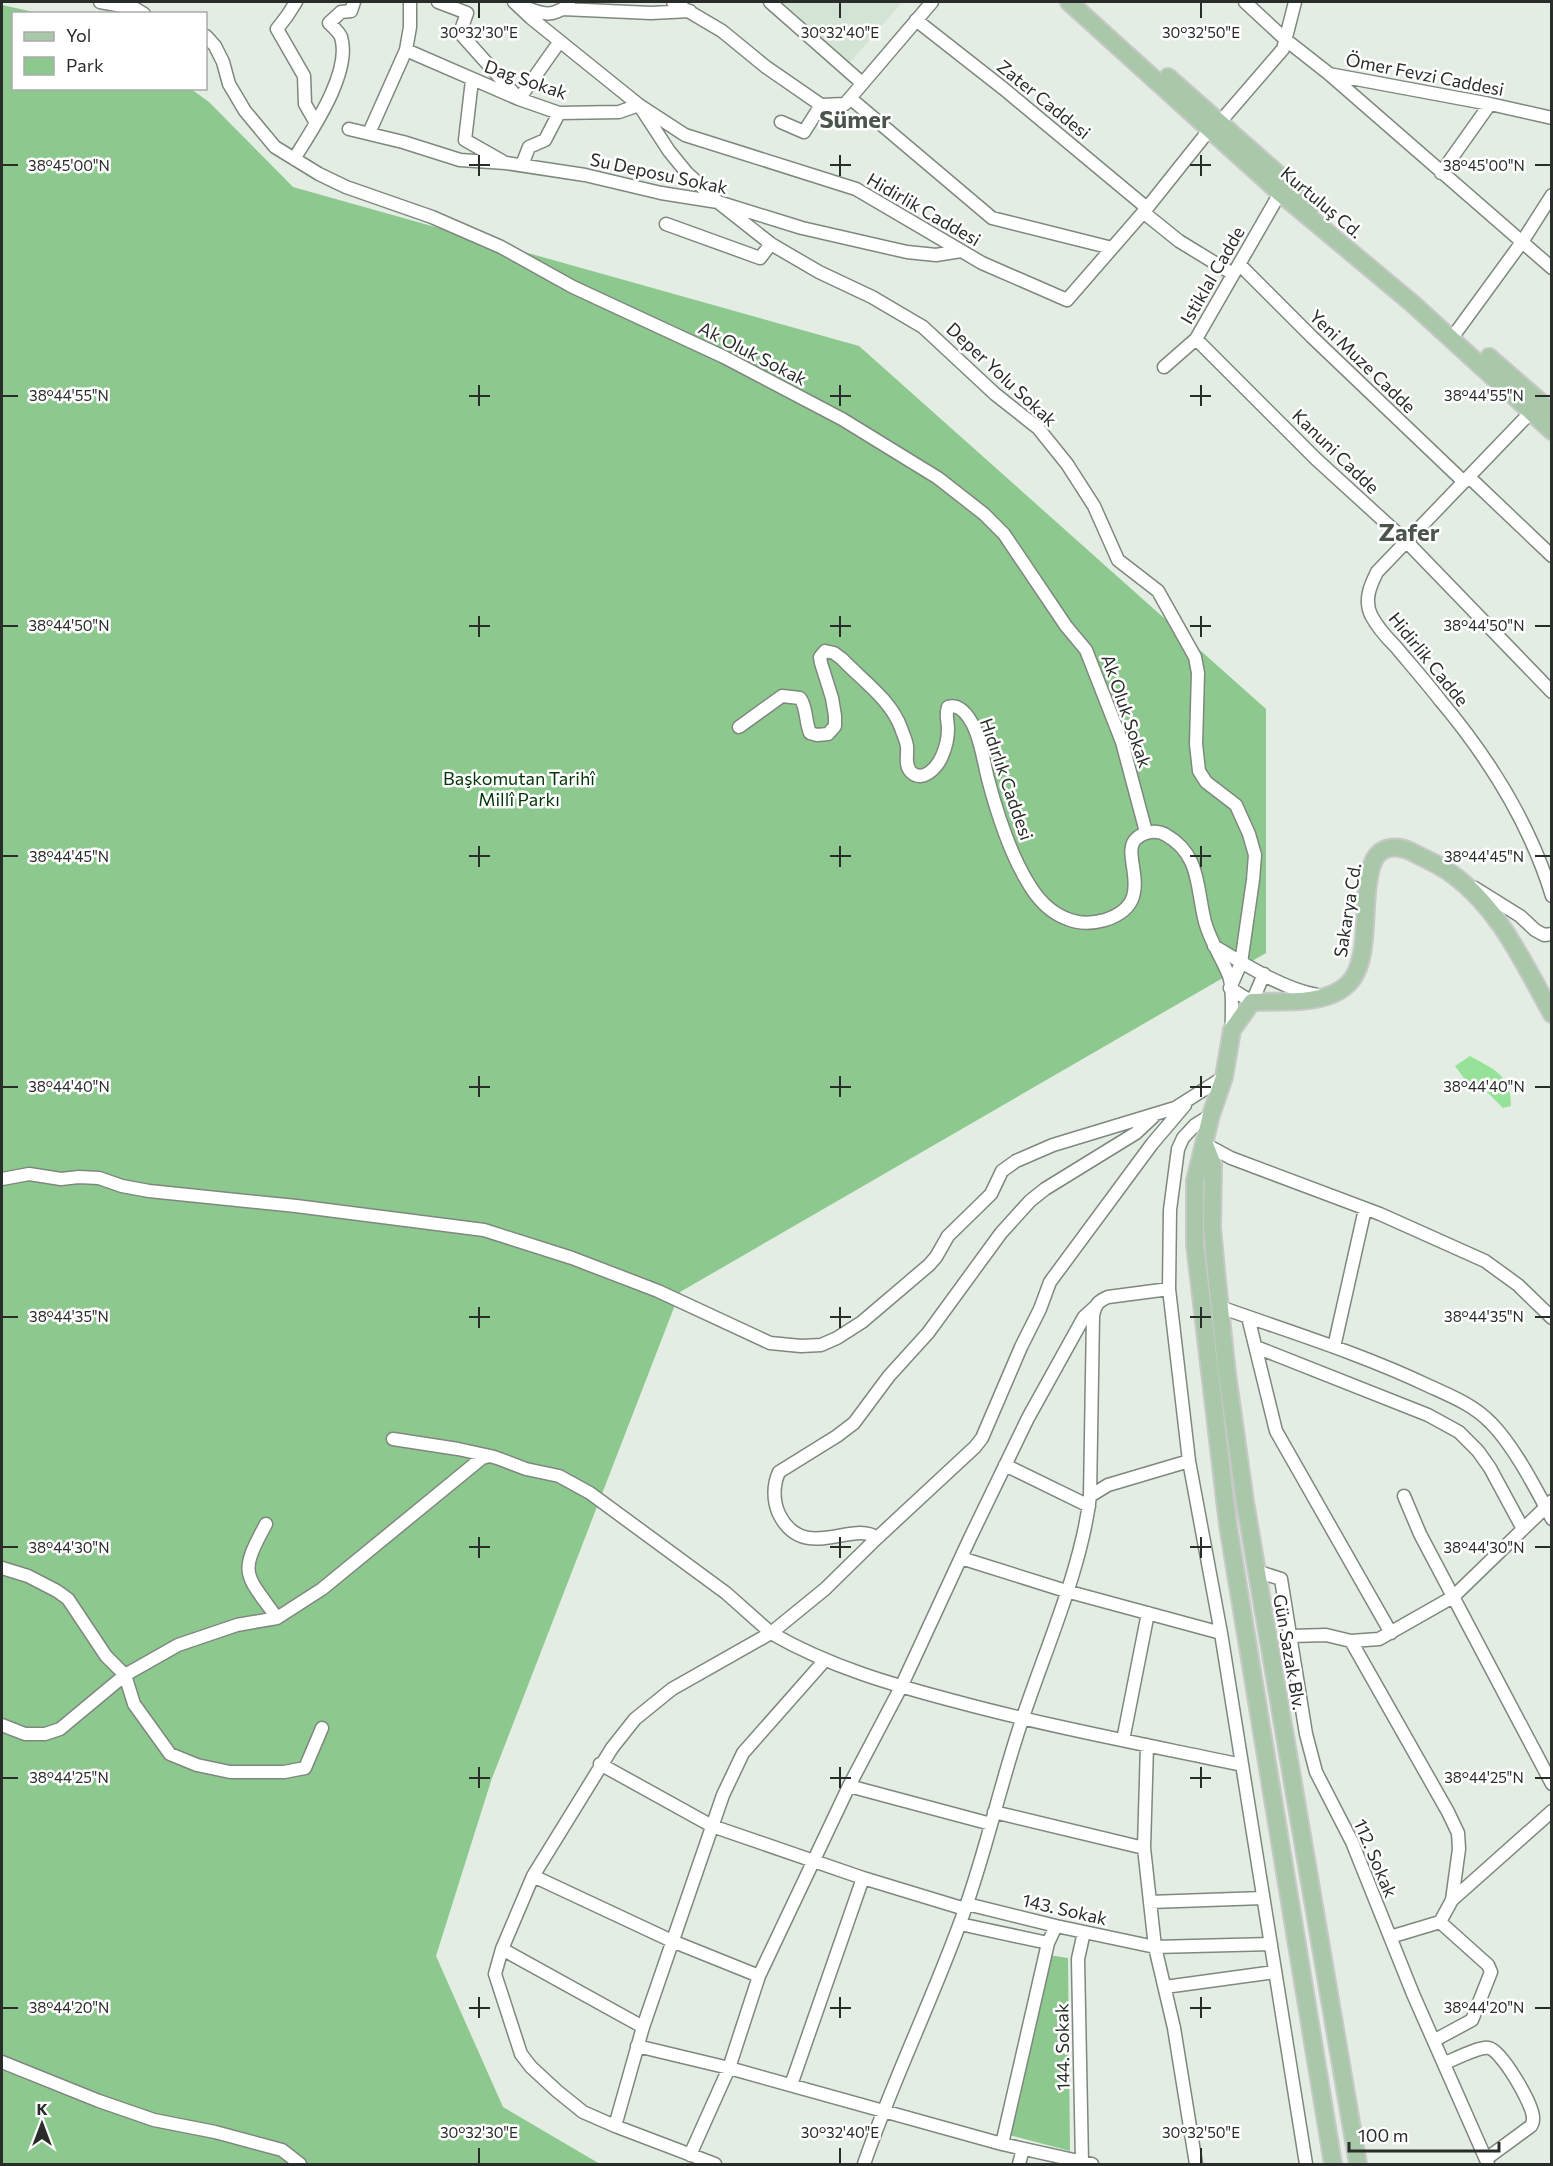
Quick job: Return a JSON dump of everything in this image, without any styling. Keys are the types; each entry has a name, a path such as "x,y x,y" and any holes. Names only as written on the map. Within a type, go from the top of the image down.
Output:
{"main road":[{"name":"Kurtuluş Cd.","path":"1069,2 1551,412"},
{"name":"Kurtuluş Cd.","path":"1082,2 1215,125 1280,193 1442,330 1551,431"},
{"name":"Sakarya Cd.","path":"1252,1002 1307,1001 1337,992 1349,984 1363,952 1367,885 1372,865 1378,852 1390,847 1405,849 1451,873 1476,894 1501,924 1551,1011"},
{"path":"1232,1030 1252,1002"},
{"name":"Gün Sazak Blv.","path":"1232,1030 1224,1077 1210,1115 1195,1181 1195,1244 1228,1525 1333,2164"},
{"name":"Gün Sazak Blv.","path":"1205,1144 1213,1165 1212,1228 1220,1307 1256,1571 1358,2164"}],"street":[{"path":"100,2 134,8 141,12"},
{"path":"296,2 276,29 304,76 306,104 316,123"},
{"path":"294,159 326,107 338,78 343,48 340,35 329,23 341,12 351,11 354,2"},
{"path":"369,133 406,50 410,27 410,2"},
{"path":"438,2 467,13 459,33 519,99 560,41"},
{"path":"673,2 722,31 766,68 820,105 844,104 932,2"},
{"path":"770,2 862,83"},
{"name":"Ömer Fevzi Caddesi","path":"1245,2 1286,40 1328,74 1490,104 1551,118"},
{"path":"1286,40 1295,2"},
{"path":"515,3 547,14 556,13 568,5 651,13 690,11"},
{"name":"Hidirlik Caddesi","path":"515,3 639,105 685,135 856,189 982,263 1067,300 1215,125 1283,49 1286,40"},
{"name":"Zater Caddesi","path":"916,20 1004,89 1179,241 1236,269"},
{"name":"Ak Oluk Sokak","path":"207,37 215,46 223,62 229,84 245,111 275,147 294,159 346,187 432,217 501,247 573,287 724,357 842,418 938,478 984,514 1004,534 1066,626 1086,650 1122,742 1146,832"},
{"name":"Dag Sokak","path":"406,50 472,80 559,113 619,112 639,105"},
{"path":"1328,74 1551,268"},
{"path":"472,80 465,140 506,163"},
{"path":"850,98 992,218 1112,248"},
{"path":"1441,173 1490,104"},
{"name":"Deper Yolu Sokak","path":"639,105 669,151 687,173 718,202 771,244 819,272 872,297 923,327 995,394 1038,428 1067,464 1094,506 1118,560 1158,591 1195,657 1198,673 1198,771 1206,782 1236,805 1249,834 1254,855 1253,880 1241,963 1230,988"},
{"path":"781,122 804,132 820,105"},
{"path":"522,165 529,147 545,140 559,113"},
{"name":"Su Deposu Sokak","path":"349,129 460,160 506,163 585,175 661,193 718,202 802,228 907,252 936,255 961,251"},
{"name":"Istiklal Cadde","path":"1164,368 1196,339 1280,193"},
{"path":"1457,331 1522,242 1551,195"},
{"path":"666,224 760,258 771,244"},
{"name":"Yeni Muze Cadde","path":"1236,269 1551,556"},
{"name":"Kanuni Cadde","path":"1196,339 1316,459 1407,542 1551,692"},
{"name":"Hidirlik Cadde","path":"1530,413 1377,572 1369,590 1368,606 1372,617 1445,705 1511,801 1543,867 1551,896"},
{"name":"Hıdırlık Caddesi","path":"739,727 782,696 800,698 805,704 805,722 810,733 828,734 835,726 835,716 820,657 825,651 834,653 842,659 895,714 907,744 907,765 916,775 924,775 932,771 942,757 948,728 945,715 948,707 954,705 960,708 974,727 991,791 1007,837 1026,880 1039,899 1053,913 1071,921 1091,924 1114,917 1127,906 1134,896 1136,880 1131,846 1135,839 1146,832"},
{"path":"1146,832 1161,832 1177,841 1189,854 1195,870 1205,924 1230,978 1232,1030"},
{"path":"1451,873 1520,916 1535,930 1544,935 1551,934"},
{"path":"1214,945 1241,963 1304,993 1324,996"},
{"path":"1230,988 1252,1002 1264,974"},
{"path":"2,1179 29,1174 62,1179 99,1178 122,1186 149,1191 296,1206 484,1230 572,1258 658,1291 770,1343 821,1345 862,1322 929,1265 948,1236 991,1194 1002,1171 1016,1161 1053,1145 1175,1108 1224,1077"},
{"path":"715,2164 615,2127 583,2112 531,2067 521,2054 496,1983 496,1964 533,1876 600,1764 635,1719 672,1689 771,1633 825,1589 975,1447 982,1438 1050,1282 1152,1144 1191,1099"},
{"path":"877,1538 872,1534 863,1533 808,1538 798,1534 783,1521 777,1509 775,1481 779,1472 854,1423 881,1386 928,1333 1001,1233 1030,1201 1045,1189 1136,1133 1155,1115"},
{"path":"1210,1115 1195,1125 1183,1138 1178,1149 1170,1210 1169,1289 1189,1461 1221,1632 1306,2164"},
{"path":"1205,1144 1231,1158 1365,1209 1485,1261 1518,1285 1551,1318"},
{"path":"1334,1347 1365,1209"},
{"path":"690,2155 729,2068 759,1976 849,1786 901,1687 1028,1418 1084,1317 1099,1300 1169,1289"},
{"path":"864,2164 883,2109 966,1907 1022,1719 1066,1591 1089,1501 1095,1306"},
{"path":"1220,1307 1403,1374 1467,1404 1490,1422 1506,1440 1548,1504 1551,1519"},
{"path":"1248,1317 1276,1431 1391,1633"},
{"path":"1256,1347 1428,1415 1459,1432 1478,1451 1490,1468 1523,1528"},
{"path":"393,1439 490,1456 526,1469 559,1476 590,1493 726,1593 771,1633 797,1648 864,1676 1022,1719 1242,1764"},
{"path":"2,1725 25,1734 45,1734 60,1729 125,1675 178,1645 237,1625 277,1618 322,1589 482,1458 490,1456"},
{"path":"1089,1501 1107,1485 1189,1461"},
{"path":"1005,1465 1089,1501"},
{"path":"1404,1496 1420,1533 1551,1784"},
{"path":"1291,1636 1326,1635 1351,1641 1379,1639 1391,1633 1453,1597 1548,1504"},
{"path":"266,1524 252,1551 248,1565 250,1580 277,1618"},
{"path":"961,1558 1066,1591 1221,1632"},
{"path":"2,1568 28,1576 68,1599 106,1656 125,1675 134,1704 170,1754 197,1765 230,1772 300,1771 304,1768 322,1728"},
{"name":"112. Sokak","path":"1256,1571 1281,1579 1306,1734 1316,1772 1352,1842 1390,1937 1487,2162"},
{"path":"1123,1740 1148,1613"},
{"path":"1351,1641 1458,1833 1459,1849 1452,1900"},
{"path":"615,2127 643,2027 734,1769 743,1753 825,1660"},
{"path":"1147,1745 1144,1848 1155,1947 1174,2028 1196,2164"},
{"name":"143. Sokak","path":"600,1764 712,1826 863,1878 966,1907 1155,1947 1271,1944"},
{"path":"849,1786 992,1818 1144,1848"},
{"path":"1390,1937 1440,1922 1452,1900 1551,1811"},
{"path":"533,1876 672,1941 759,1976"},
{"path":"791,2085 863,1878"},
{"path":"1150,1902 1263,1899"},
{"path":"1435,2040 1472,2020 1491,1972 1488,1965 1440,1922"},
{"path":"960,1924 1048,1943"},
{"path":"1002,2144 1048,1943 1056,1926"},
{"name":"144. Sokak","path":"1084,1932 1078,1959 1087,2164"},
{"path":"502,1949 643,2027"},
{"path":"1165,1987 1275,1972"},
{"path":"637,2046 883,2109 1002,2144 1087,2164"},
{"path":"1445,2063 1484,2048 1493,2050 1511,2072 1531,2108 1533,2115 1531,2126 1487,2162"},
{"path":"2,2062 99,2101 154,2120 215,2132 282,2150 300,2164"},
{"path":"1019,2164 1023,2149"}],"shaded area":[{"path":"778,2 902,2 846,67"},
{"path":"1470,1056 1500,1074 1508,1087 1511,1106 1503,1108 1484,1089 1466,1081 1455,1066"}],"green space":[{"name":"Başkomutan Tarihî Millî Parkı","path":"2,5 34,12 12,12 12,90 192,90 209,102 293,187 859,346 1266,709 1266,953 680,1292 491,1781 436,1956 503,2107 600,2164 2,2164"},
{"path":"1049,1955 1068,1958 1070,2151 1009,2135"}],"district":[{"name":"Sümer","path":"855,118"},
{"name":"Zafer","path":"1409,531"}]}
